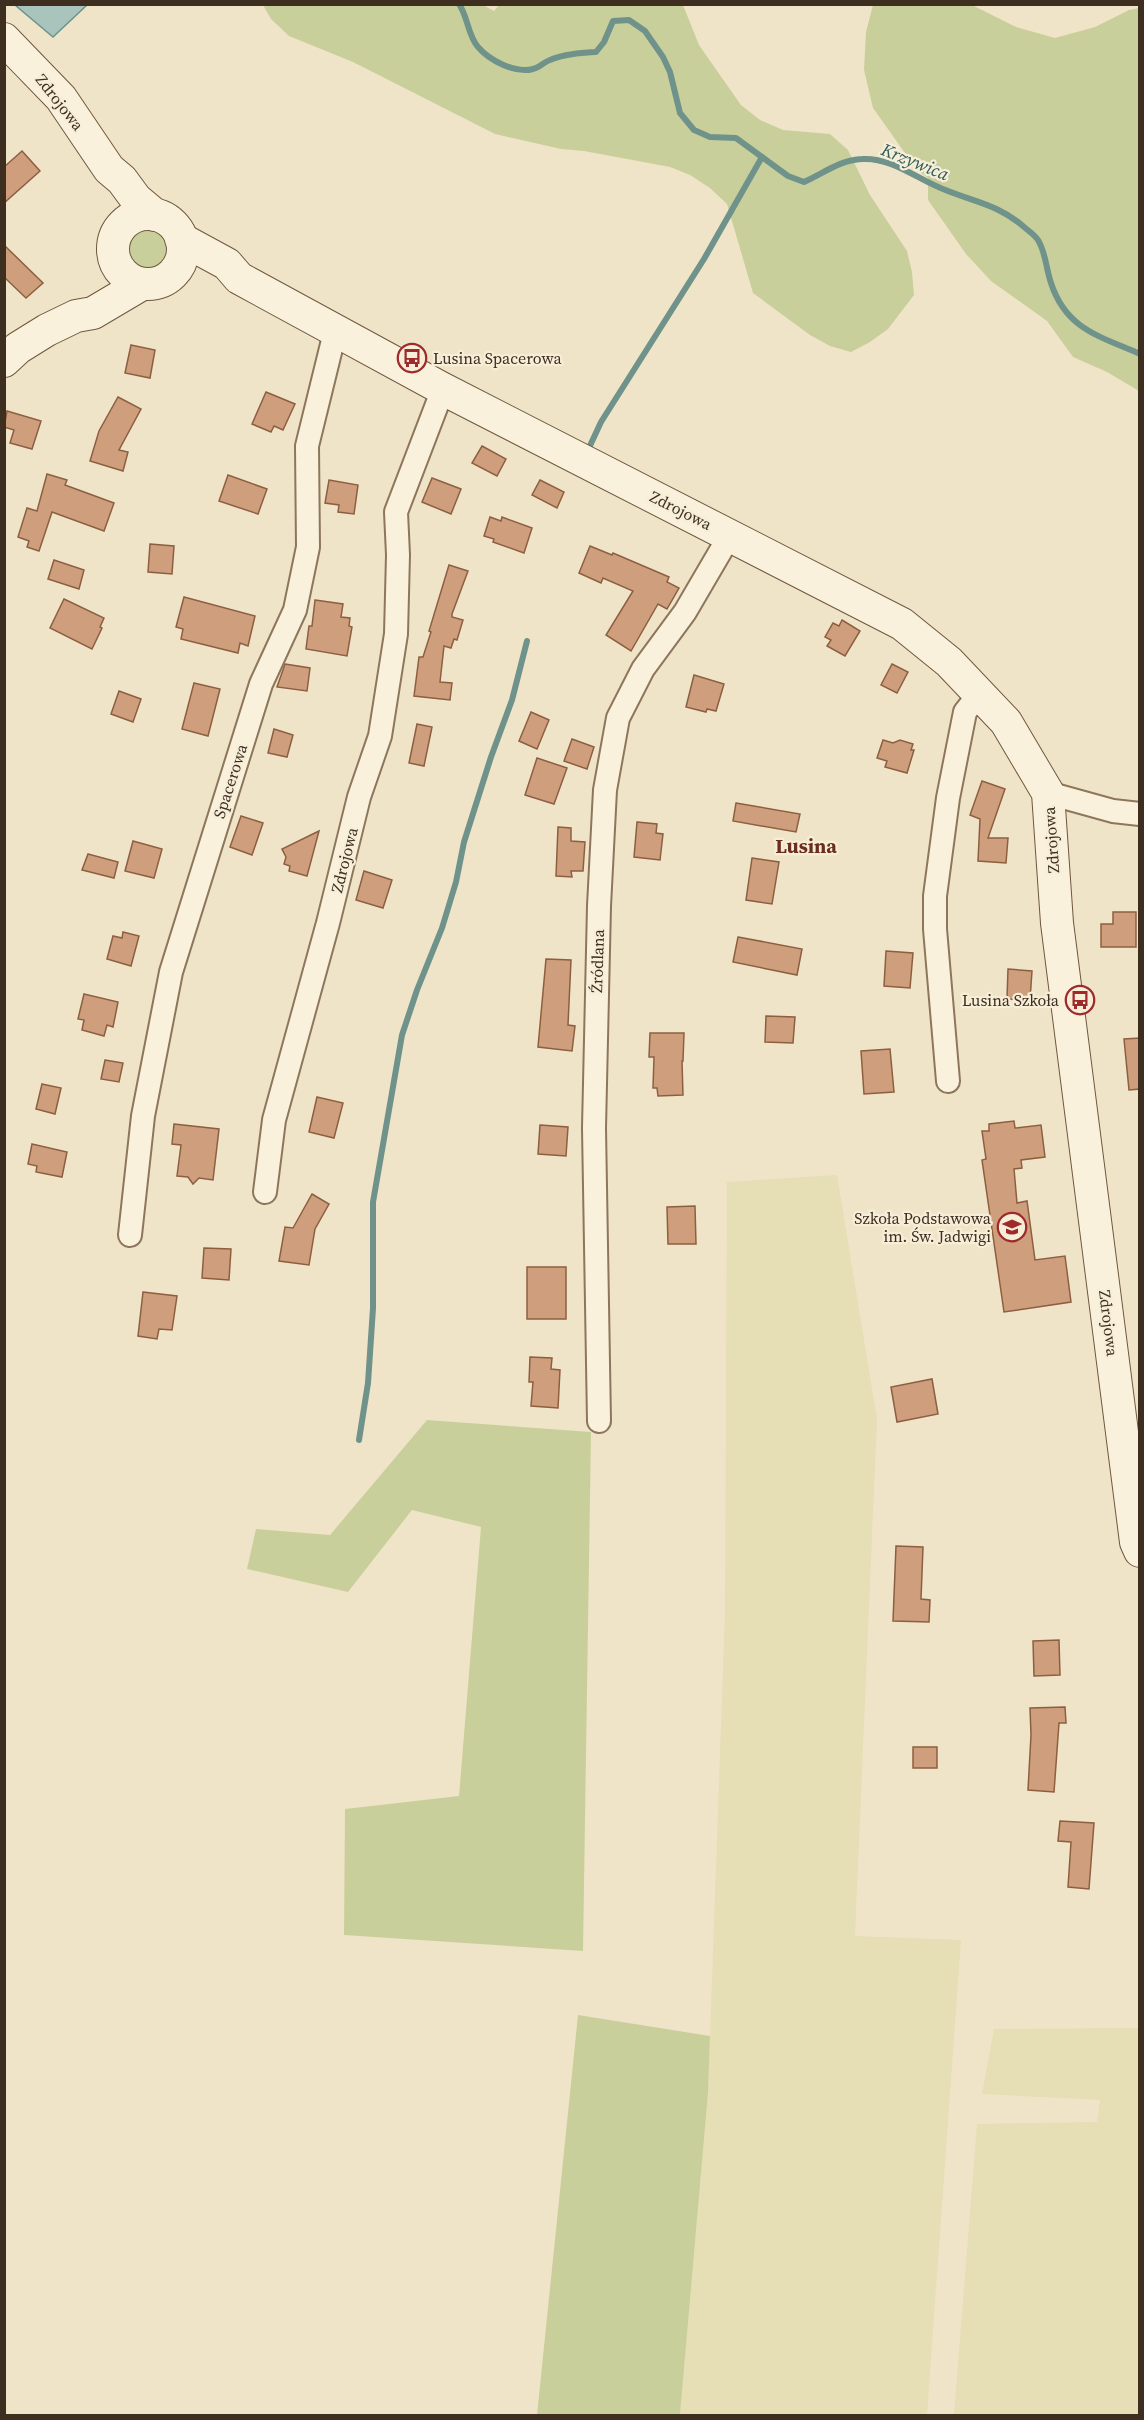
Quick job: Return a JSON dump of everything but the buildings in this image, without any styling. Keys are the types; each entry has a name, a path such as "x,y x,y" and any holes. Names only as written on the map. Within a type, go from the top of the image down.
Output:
{"street":[{"name":"Zdrojowa","path":"4,39 61,98 109,170 122,180 136,199 154,215"},
{"name":"Zdrojowa","path":"109,170 108,185 118,213 116,244"},
{"path":"4,361 18,348 47,330 76,316 93,313 157,280 182,258 181,239 171,223 154,215 134,217 116,244 106,276 85,300 76,316"},
{"name":"Zdrojowa","path":"181,239 227,264 239,278 335,332 902,624 949,662 1006,722 1048,793 1057,923 1136,1542 1140,1551"},
{"path":"116,244 124,276 157,280"},
{"name":"Zdrojowa","path":"157,280 213,275 239,278"},
{"name":"Spacerowa","path":"130,1235 143,1116 171,972 261,684 295,610 308,547 308,446 335,332"},
{"name":"Zdrojowa","path":"265,1192 274,1120 328,923 359,797 380,736 396,634 398,555 396,512 443,389"},
{"name":"Źródlana","path":"599,1420 594,1128 599,906 605,790 618,718 643,669 685,612 730,536"},
{"path":"948,1081 935,929 935,896 948,798 965,712 980,693"},
{"path":"1048,793 1113,811 1140,814"}],"shaded area":[{"path":"837,1175 877,1419 855,1936 961,1940 927,2415 680,2416 708,2093 725,1614 727,1182"},
{"path":"1139,2028 1139,2415 954,2415 977,2124 1097,2122 1100,2100 982,2094 994,2029"}],"green space":[{"path":"500,4 683,5 699,45 741,105 760,120 783,130 830,134 848,150 870,195 907,251 914,295 888,329 870,342 851,352 830,346 810,335 753,293 727,204 710,188 690,175 670,167 561,149 495,134 353,62 289,36 271,19 263,5 483,5 494,11"},
{"path":"873,5 972,5 1016,27 1055,38 1095,27 1129,10 1139,8 1139,391 1107,372 1073,357 1047,321 991,281 966,254 928,200 928,178 917,170 873,108 864,70 866,32"},
{"path":"147,230 162,236 168,251 162,266 147,272 132,266 126,251 132,236"},
{"path":"427,1420 591,1432 583,1951 344,1935 345,1809 459,1796 481,1527 412,1510 348,1592 247,1569 256,1529 330,1535"},
{"path":"578,2015 710,2036 708,2093 680,2415 537,2415"}],"water":[{"path":"15,5 87,5 53,37"}],"waterway":[{"name":"Krzywica","path":"459,4 478,47 495,61 518,70 535,68 561,56 596,52 604,42 613,21 629,20 645,31 663,57 670,72 680,113 694,130 710,137 736,138 788,176 804,182 846,162 873,159 894,165 943,189 1005,213 1037,238 1043,250 1049,278 1057,299 1065,311 1075,321 1098,336 1140,354"},
{"path":"588,450 601,422 704,259 762,157"},
{"path":"359,1440 368,1383 373,1308 373,1202 402,1035 442,928 456,882 464,842 512,700 527,641"}],"place":[{"name":"Lusina Spacerowa","path":"412,358"},
{"name":"Lusina Szkoła","path":"1080,1000"},
{"name":"Szkoła Podstawowa im. Św. Jadwigi","path":"1012,1227"}],"district":[{"name":"Lusina","path":"806,846"}]}
